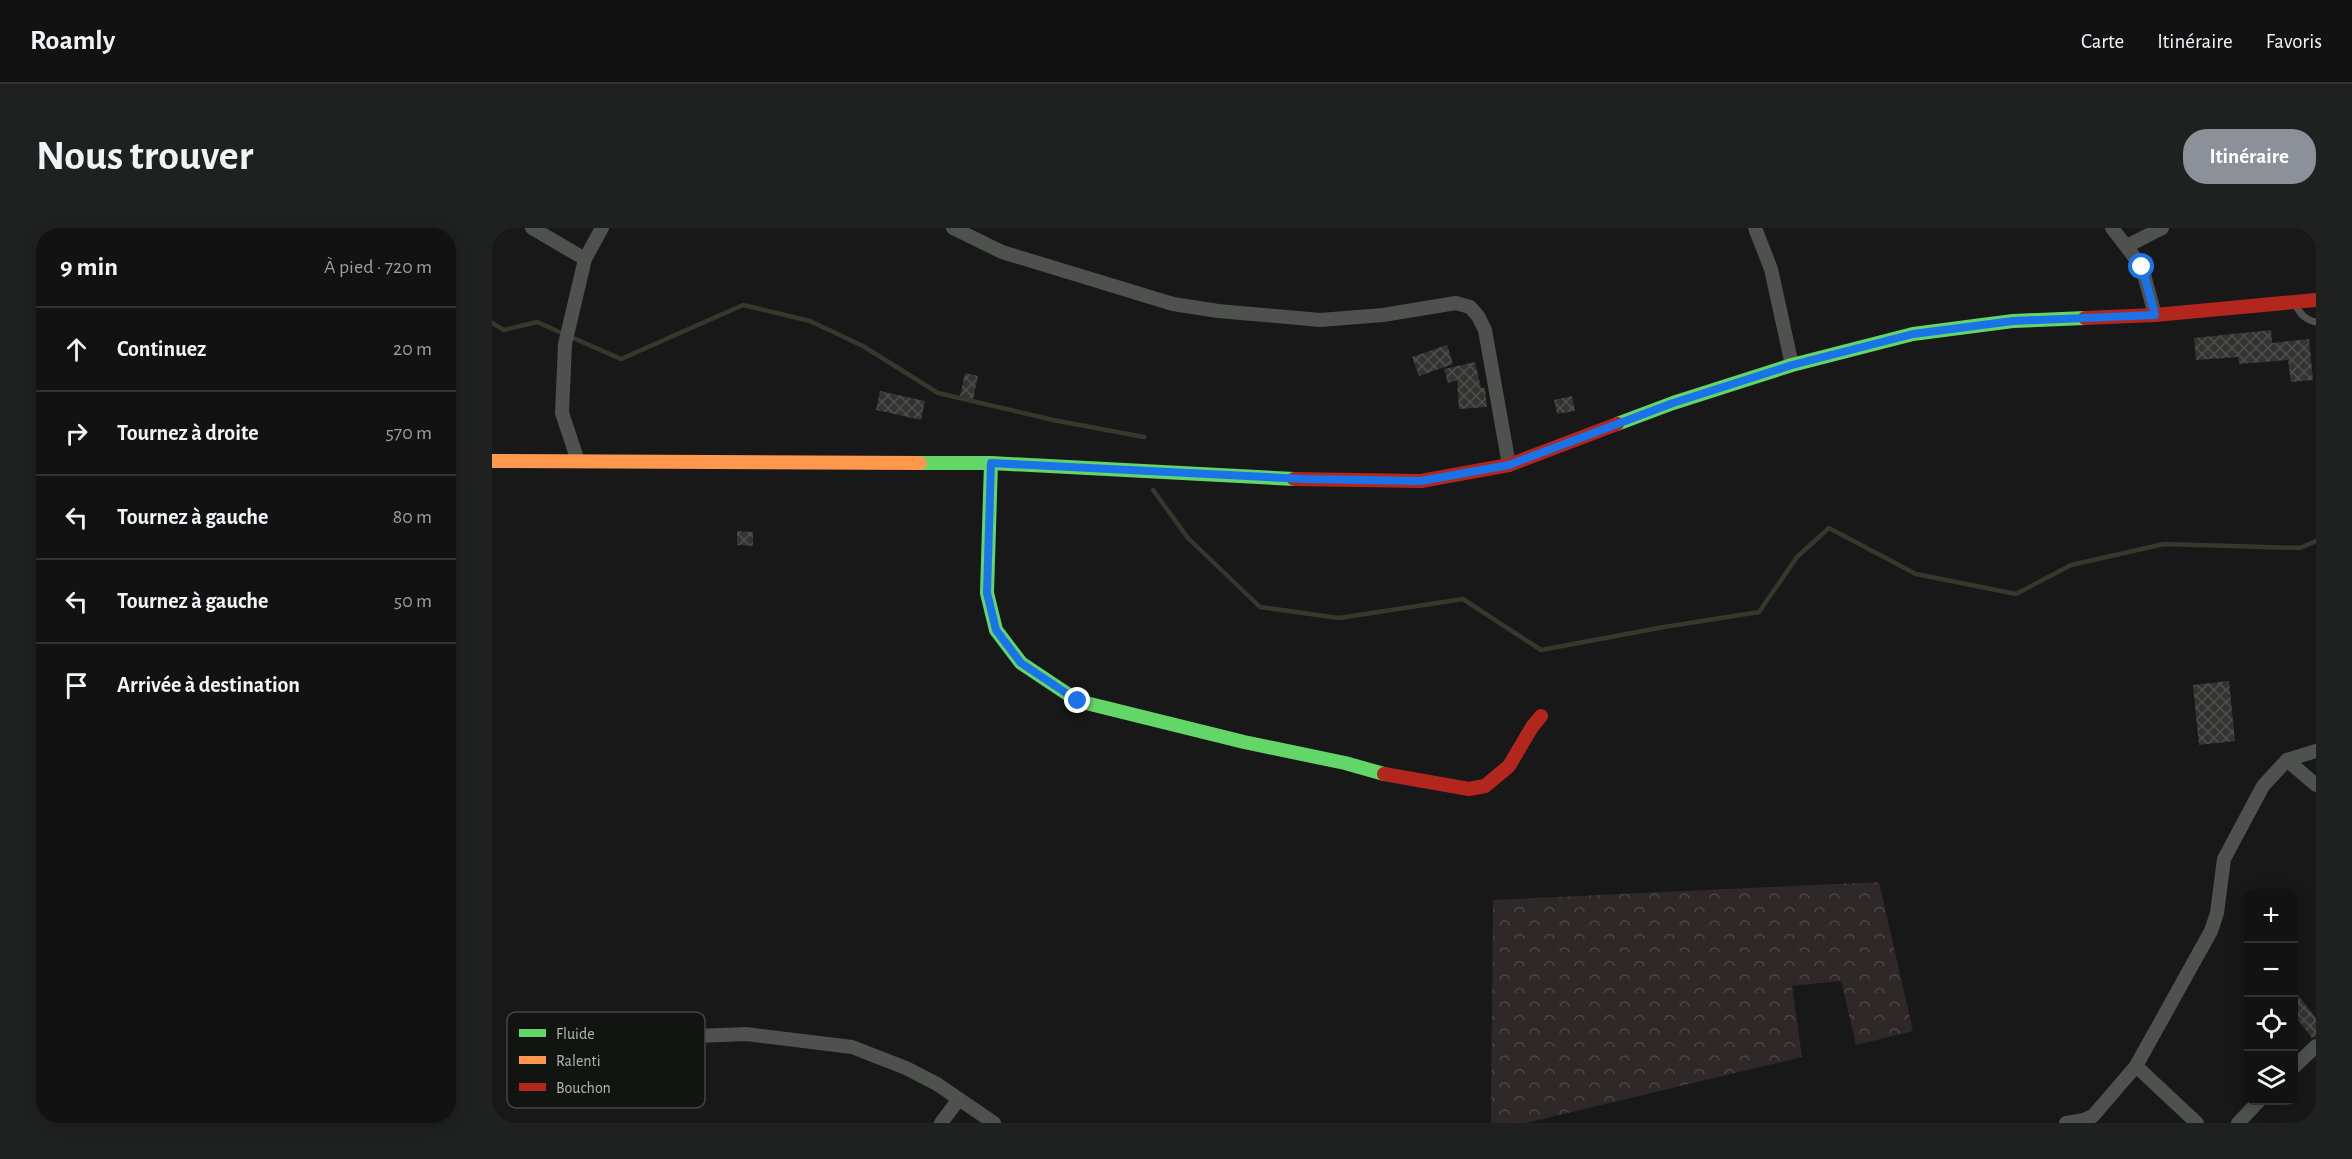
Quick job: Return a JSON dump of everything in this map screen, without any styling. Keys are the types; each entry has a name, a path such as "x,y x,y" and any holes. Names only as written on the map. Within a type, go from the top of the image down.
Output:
{"main road":[{"path":"492,461 991,463 1304,479 1421,481 1509,465 1673,403 1792,365 1913,334 2013,321 2155,315 2316,300"},
{"path":"991,463 987,593 996,630 1021,663 1078,701 1244,742 1345,763 1398,778 1469,789 1485,786 1509,766 1541,716"}],"street":[{"path":"532,228 585,259"},
{"path":"578,461 562,413 565,344 585,259 602,228"},
{"path":"953,228 1002,252 1148,298 1218,311 1320,320 1383,315 1456,303 1470,307 1485,330 1509,465"},
{"path":"1755,228 1771,269 1792,365"},
{"path":"2112,228 2142,267 2155,315"},
{"path":"2127,246 2162,228"},
{"path":"2066,1123 2093,1116 2136,1066 2211,931 2217,913 2224,860 2263,786 2287,760 2316,751"},
{"path":"2287,760 2316,785"},
{"path":"705,1036 746,1034 852,1047 906,1068 937,1084 994,1123"},
{"path":"2298,1063 2316,1046"},
{"path":"2136,1066 2197,1123"},
{"path":"941,1123 959,1099"},
{"path":"2238,1123 2256,1105"}],"lane":[{"path":"2293,302 2300,314 2316,322"}],"green space":[{"path":"1879,882 1913,1031 1856,1045 1841,981 1792,986 1802,1057 1526,1123 1491,1123 1493,900"}],"building":[{"path":"2271,330 2272,343 2309,339 2313,380 2291,382 2288,360 2239,364 2238,357 2196,360 2194,338"},
{"path":"1447,345 1453,364 1419,376 1412,357"},
{"path":"1475,362 1481,388 1485,388 1487,407 1459,409 1457,380 1448,383 1444,369"},
{"path":"965,373 978,376 973,399 960,396"},
{"path":"880,391 925,401 921,420 876,410"},
{"path":"1572,396 1575,411 1557,414 1554,400"},
{"path":"737,531 753,532 753,546 737,545"},
{"path":"2229,681 2235,741 2199,745 2193,685"},
{"path":"2298,995 2316,1018 2316,1037 2312,1038 2298,1020"}],"waterway":[{"path":"492,323 504,330 537,322 621,359 743,305 810,321 863,346 938,393 1053,420 1144,437"},
{"path":"1153,490 1188,538 1260,607 1339,618 1463,599 1541,650 1759,612 1797,557 1829,528 1916,574 2016,594 2071,565 2164,544 2300,548 2316,541"}],"traffic: fast":[{"path":"1617,424 1673,403 1792,365 1913,334 2013,321 2085,318"},
{"path":"920,463 991,463 1294,479"},
{"path":"991,463 987,593 996,630 1021,663 1078,701 1384,774"}],"traffic: slow":[{"path":"492,461 920,463"}],"traffic: jam":[{"path":"2085,318 2155,315 2316,300"},
{"path":"1294,479 1421,481 1509,465 1617,424"},
{"path":"1384,774 1469,789 1485,786 1509,766 1541,716"}],"route":[{"path":"1078,701 1021,663 996,630 987,593 991,463 1304,479 1421,481 1509,465 1673,403 1792,365 1913,334 2013,321 2155,315 2142,267"}]}
